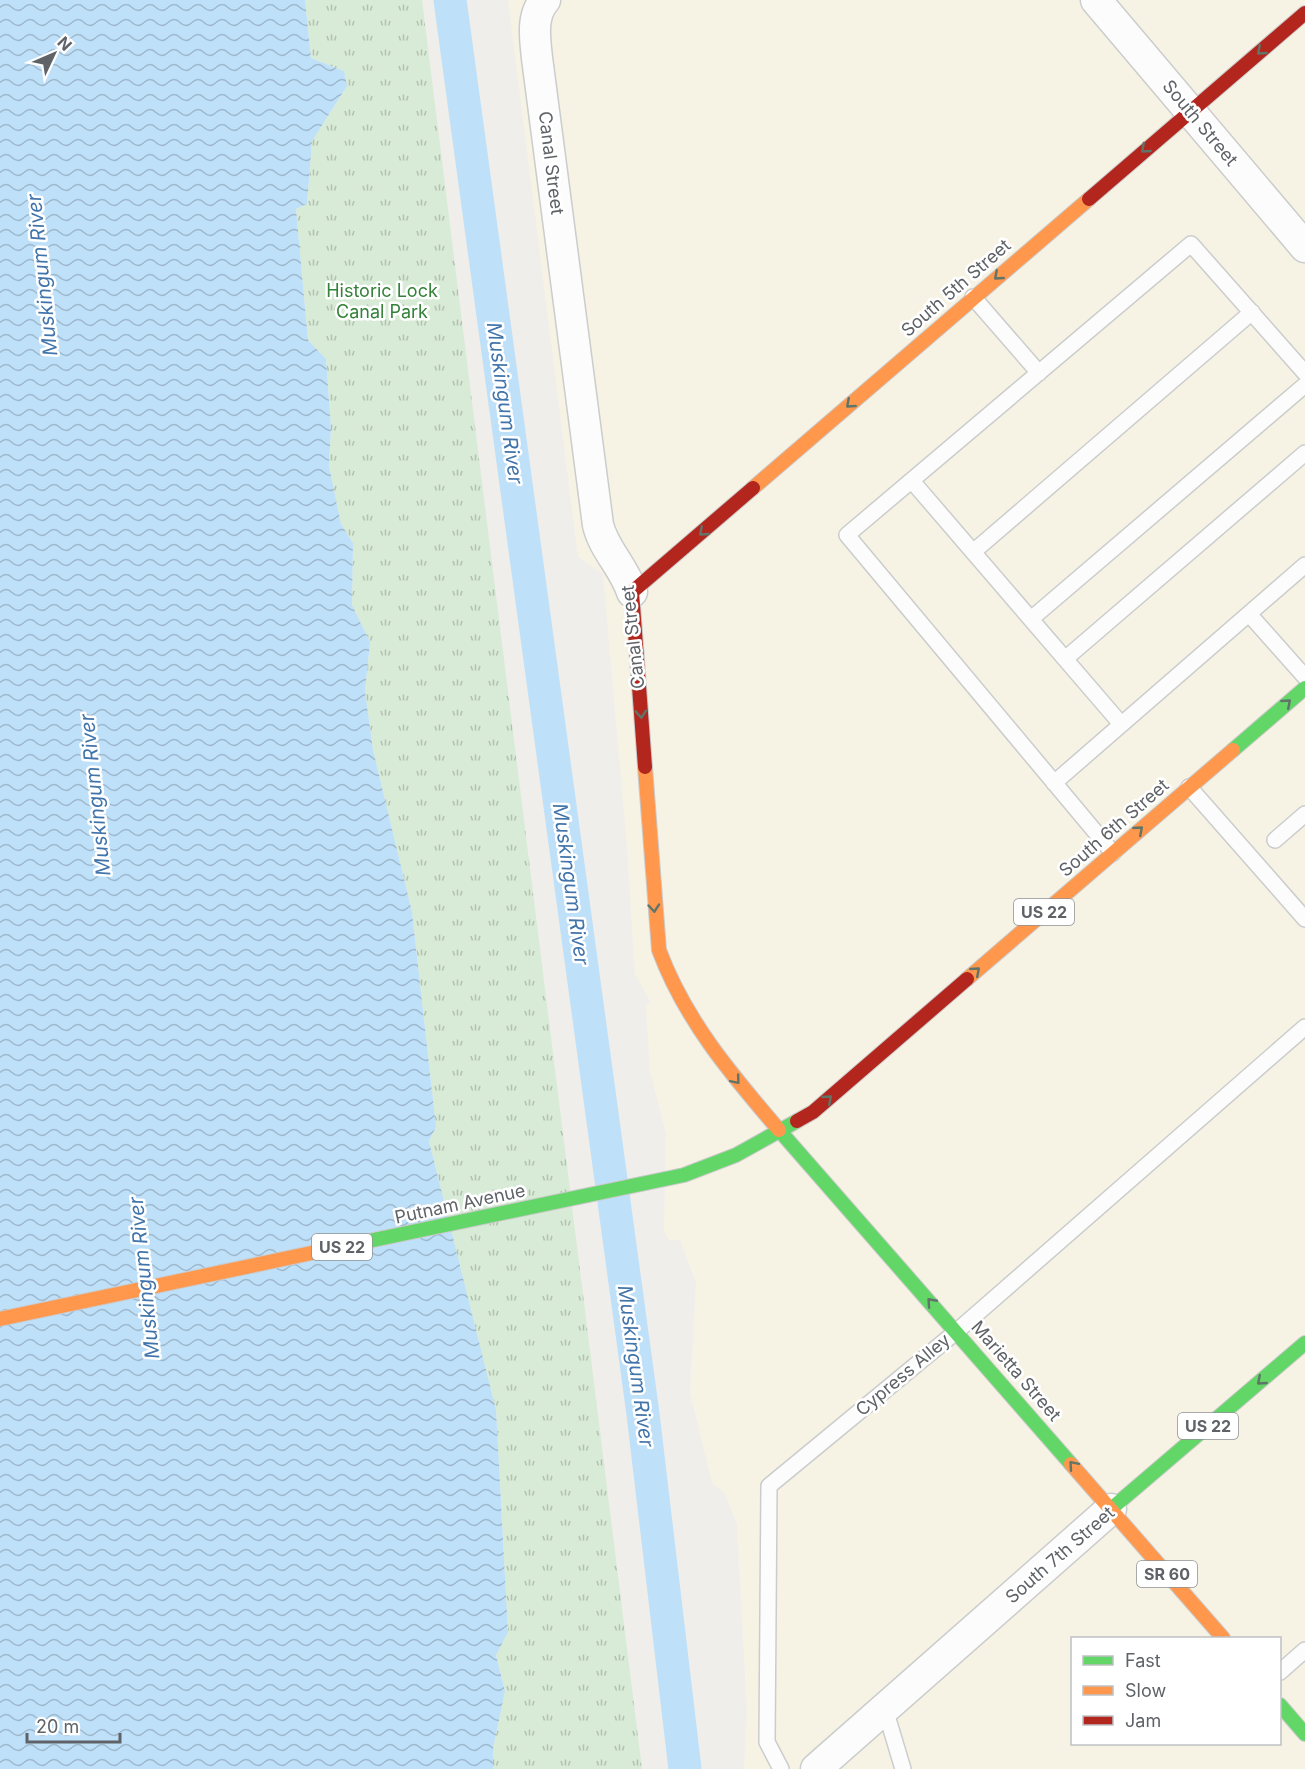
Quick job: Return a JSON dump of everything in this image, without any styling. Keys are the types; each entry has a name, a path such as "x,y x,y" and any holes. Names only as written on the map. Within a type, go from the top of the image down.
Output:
{"main road":[{"name":"South 5th Street","path":"632,592 1305,13"},
{"name":"Canal Street","path":"632,592 659,950 667,976 682,1007 731,1074 779,1130"},
{"name":"South 6th Street","path":"779,1130 813,1112 1305,688"},
{"name":"Putnam Avenue","path":"0,1319 684,1175 736,1155 779,1130"},
{"name":"Marietta Street","path":"779,1130 1222,1637"},
{"name":"South 7th Street","path":"1111,1509 1305,1343"},
{"path":"1281,1706 1305,1734"}],"street":[{"name":"South Street","path":"1096,0 1305,247"},
{"name":"Canal Street","path":"541,5 535,34 537,58 598,525 605,546 621,565 632,592"},
{"name":"South 7th Street","path":"816,1769 1111,1509"}],"lane":[{"path":"1113,853 847,535 1191,244 1305,373"},
{"path":"973,297 1039,373"},
{"path":"973,552 1252,312"},
{"path":"1031,619 1305,385"},
{"path":"1065,659 1305,453"},
{"path":"912,481 1121,724"},
{"path":"1054,783 1305,565"},
{"path":"1249,614 1305,677"},
{"path":"1189,787 1305,919"},
{"path":"1275,840 1305,814"},
{"name":"Cypress Alley","path":"781,1769 767,1742 769,1486 957,1331 1305,1027"},
{"path":"1281,1671 1305,1650"},
{"path":"885,1709 903,1769"}],"shaded area":[{"path":"508,0 1305,0 1305,1769 744,1769 747,1712 737,1524 724,1492 712,1483 690,1392 696,1283 680,1240 669,1240 664,1232 666,1134 650,1071 646,1006 651,1003 635,974 627,847 603,574 578,557"}],"green space":[{"name":"Historic Lock Canal Park","path":"305,0 422,0 642,1769 493,1769 493,1750 505,1691 496,1654 508,1631 496,1410 429,1141 436,1127 412,912 373,750 365,691 370,642 352,605 353,543 341,524 329,466 331,428 326,359 308,340 296,209 307,204 312,141 347,86 344,71 311,58"}],"water":[{"path":"0,0 305,0 311,58 344,71 347,86 312,141 307,204 296,209 308,340 326,359 331,428 329,466 341,524 353,543 352,605 370,642 365,691 373,750 412,912 436,1127 429,1141 496,1410 508,1632 496,1655 505,1691 493,1749 493,1769 0,1769"}],"waterway":[{"name":"Muskingum River","path":"450,0 643,1414 685,1769"}],"traffic: fast":[{"path":"1233,750 1305,688"},
{"path":"340,1247 684,1175 736,1155 797,1121"},
{"path":"779,1130 1071,1464"},
{"path":"1111,1509 1305,1343"},
{"path":"1281,1706 1305,1734"}],"traffic: slow":[{"path":"753,488 1089,199"},
{"path":"967,979 1233,750"},
{"path":"645,767 659,950 682,1000 696,1023 727,1067 779,1130"},
{"path":"0,1319 340,1247"},
{"path":"1071,1464 1222,1637"}],"traffic: jam":[{"path":"1089,199 1305,13"},
{"path":"645,767 632,592 753,488"},
{"path":"797,1121 813,1112 967,979"}]}
